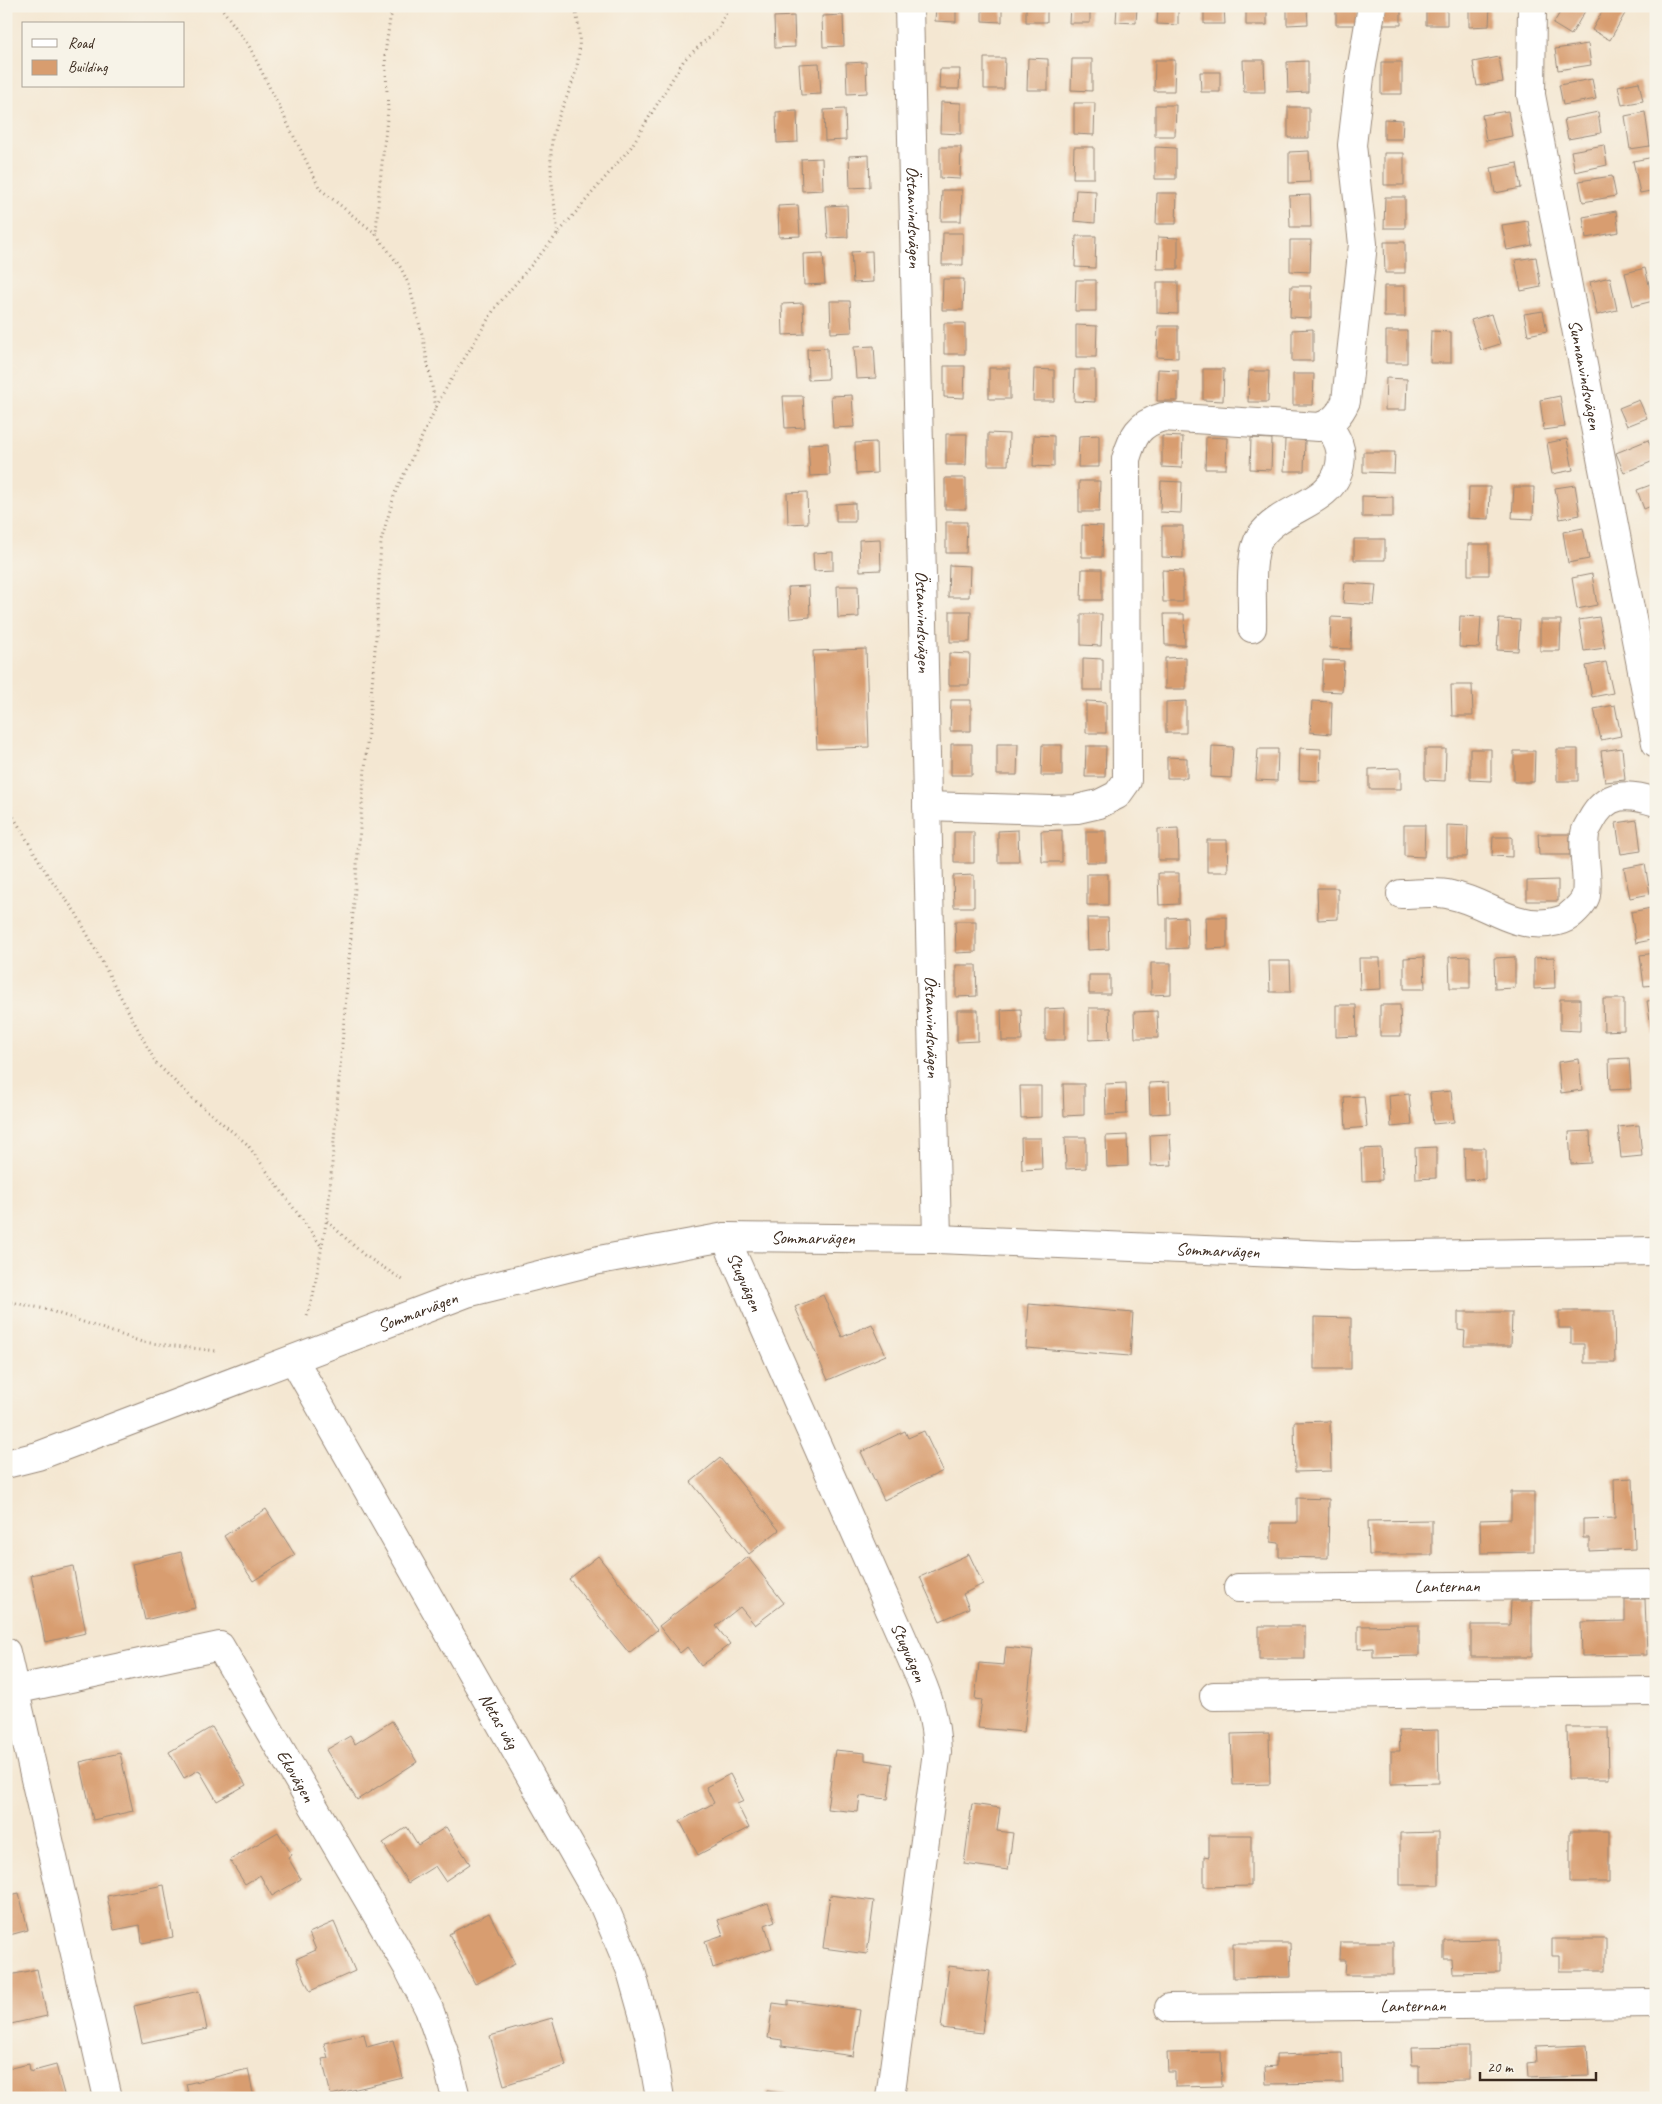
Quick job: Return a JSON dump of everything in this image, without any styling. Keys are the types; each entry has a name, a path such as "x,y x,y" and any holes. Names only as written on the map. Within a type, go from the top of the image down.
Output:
{"street":[{"name":"Östanvindsvägen","path":"909,6 937,1239"},
{"path":"927,806 1051,810 1077,809 1099,804 1117,795 1127,781 1126,459 1131,442 1140,428 1150,421 1163,417 1320,427 1341,413 1346,401 1363,244 1352,145 1360,77 1372,6"},
{"name":"Sunnanvindsvägen","path":"1532,6 1531,95 1656,743"},
{"path":"1252,628 1253,554 1260,537 1274,522 1329,489 1339,470 1342,454 1337,437 1326,424"},
{"path":"1402,894 1449,894 1470,900 1512,920 1534,924 1554,922 1567,918 1578,908 1586,896 1585,833 1594,814 1607,801 1620,796 1639,797 1656,802"},
{"name":"Sommarvägen","path":"6,1464 38,1456 467,1293 599,1260 725,1237 937,1239 1354,1256 1656,1251"},
{"name":"Stugvägen","path":"725,1237 932,1707 936,1728 937,1752 890,2098"},
{"name":"Netas väg","path":"294,1360 603,1904 631,1971 649,2035 660,2098"},
{"name":"Lanternan","path":"1238,1588 1656,1584"},
{"name":"Ekovägen","path":"14,1690 220,1646 408,1968 429,2009 446,2058 456,2098"},
{"path":"6,1652 108,2098"},
{"path":"1214,1696 1656,1691"},
{"name":"Lanternan","path":"1169,2008 1656,2003"}],"path":[{"path":"220,6 249,46 320,189 376,234 401,268 409,285 423,338 436,408"},
{"path":"376,234 388,110 385,54 390,19 394,6"},
{"path":"558,235 552,159 553,136 575,74 579,45 578,18 574,6"},
{"path":"294,1360 313,1296 327,1221 376,647 382,541 395,493 436,408 495,308 630,147 684,60 716,30 730,6"},
{"path":"6,804 47,874 76,913 156,1063 192,1098 247,1144 322,1247"},
{"path":"327,1221 381,1268 441,1304"},
{"path":"6,1301 45,1309 142,1342 226,1352"}],"building":[{"path":"936,6 956,6 956,22 935,21"},
{"path":"982,6 1002,6 1002,22 982,21"},
{"path":"1026,6 1047,6 1047,22 1026,22"},
{"path":"1070,6 1090,6 1090,23 1069,23"},
{"path":"1117,6 1137,6 1136,23 1116,22"},
{"path":"1158,6 1178,6 1178,25 1157,24"},
{"path":"1204,6 1224,6 1225,24 1204,24"},
{"path":"1246,6 1267,6 1267,25 1246,25"},
{"path":"1287,6 1307,6 1308,24 1287,25"},
{"path":"1336,6 1357,6 1357,25 1336,25"},
{"path":"1382,6 1401,6 1401,25 1382,25"},
{"path":"1426,6 1447,6 1447,25 1426,25"},
{"path":"1469,6 1490,6 1489,26 1469,27"},
{"path":"1564,6 1588,6 1571,35 1553,24"},
{"path":"1605,6 1620,6 1627,10 1610,40 1592,30"},
{"path":"843,15 844,46 823,47 822,16"},
{"path":"794,16 795,47 775,48 774,17"},
{"path":"1588,44 1591,65 1558,70 1555,49"},
{"path":"1499,57 1503,82 1477,86 1473,62"},
{"path":"984,58 1005,58 1004,89 984,89"},
{"path":"1028,58 1048,59 1048,90 1027,90"},
{"path":"1072,59 1092,59 1092,91 1071,90"},
{"path":"1155,60 1175,60 1174,91 1154,91"},
{"path":"1243,60 1264,60 1265,92 1244,92"},
{"path":"1308,61 1308,92 1288,93 1287,62"},
{"path":"866,62 867,93 847,94 846,63"},
{"path":"1381,62 1402,62 1402,94 1381,94"},
{"path":"819,63 821,94 801,95 799,64"},
{"path":"940,69 960,69 959,89 939,89"},
{"path":"1200,72 1220,72 1220,92 1201,92"},
{"path":"1592,79 1596,99 1563,105 1559,85"},
{"path":"1639,82 1643,101 1622,105 1618,86"},
{"path":"941,102 961,103 961,134 940,133"},
{"path":"1074,103 1095,103 1094,135 1074,134"},
{"path":"1155,105 1176,105 1175,136 1155,136"},
{"path":"1288,107 1309,107 1309,138 1288,138"},
{"path":"845,109 846,140 825,141 824,110"},
{"path":"797,111 798,142 777,143 776,112"},
{"path":"1508,111 1512,136 1486,141 1482,115"},
{"path":"1598,112 1601,133 1568,139 1564,119"},
{"path":"1645,112 1650,146 1630,149 1625,116"},
{"path":"1384,119 1403,120 1402,139 1384,139"},
{"path":"1604,145 1607,165 1575,172 1571,151"},
{"path":"940,147 961,147 960,179 940,178"},
{"path":"1074,147 1094,147 1094,178 1073,178"},
{"path":"1155,147 1176,148 1176,179 1155,179"},
{"path":"1309,151 1310,182 1289,183 1289,152"},
{"path":"1384,153 1404,153 1404,185 1384,185"},
{"path":"869,155 870,187 850,188 849,156"},
{"path":"1654,157 1656,190 1640,193 1633,161"},
{"path":"822,158 823,190 802,191 801,159"},
{"path":"1517,163 1521,188 1495,193 1491,168"},
{"path":"1612,176 1616,196 1583,202 1579,181"},
{"path":"942,190 962,190 961,221 941,221"},
{"path":"1076,190 1096,191 1095,223 1074,221"},
{"path":"1157,193 1177,193 1176,224 1156,224"},
{"path":"1310,195 1311,227 1290,227 1289,196"},
{"path":"1385,197 1405,197 1405,228 1384,228"},
{"path":"798,205 800,236 779,237 778,206"},
{"path":"847,205 848,237 828,238 826,206"},
{"path":"1616,211 1619,232 1586,238 1583,217"},
{"path":"1528,221 1532,245 1507,250 1502,225"},
{"path":"943,233 963,233 963,265 942,265"},
{"path":"1076,236 1096,236 1095,268 1075,267"},
{"path":"1158,237 1178,238 1178,269 1157,269"},
{"path":"1290,240 1311,240 1310,272 1290,271"},
{"path":"1384,242 1405,242 1405,273 1385,273"},
{"path":"872,251 873,282 853,283 851,252"},
{"path":"823,253 825,284 804,285 803,254"},
{"path":"1536,257 1541,287 1521,291 1515,260"},
{"path":"1645,268 1653,301 1633,306 1625,273"},
{"path":"1610,277 1617,310 1597,315 1590,282"},
{"path":"943,279 964,279 963,310 942,310"},
{"path":"1076,280 1096,280 1096,311 1075,311"},
{"path":"1157,282 1178,282 1178,314 1157,313"},
{"path":"1291,286 1311,286 1311,318 1290,317"},
{"path":"1384,286 1405,286 1405,317 1384,317"},
{"path":"830,301 850,301 852,332 831,333"},
{"path":"803,303 804,334 783,335 782,304"},
{"path":"1543,311 1547,331 1528,335 1524,314"},
{"path":"1491,314 1500,344 1481,350 1471,320"},
{"path":"944,323 965,323 965,354 944,354"},
{"path":"1076,325 1097,326 1096,357 1076,357"},
{"path":"1158,326 1178,326 1178,358 1157,357"},
{"path":"1313,329 1313,361 1292,361 1292,330"},
{"path":"1386,331 1407,331 1407,363 1386,363"},
{"path":"1431,331 1451,332 1451,363 1430,363"},
{"path":"874,346 876,378 856,379 854,347"},
{"path":"827,348 828,379 808,380 807,349"},
{"path":"944,366 965,366 964,398 944,397"},
{"path":"989,368 1010,368 1010,399 989,399"},
{"path":"1034,369 1054,370 1054,401 1033,401"},
{"path":"1158,369 1178,370 1178,401 1157,401"},
{"path":"1203,369 1224,369 1223,401 1203,400"},
{"path":"1075,370 1095,370 1095,402 1074,401"},
{"path":"1249,371 1269,371 1268,402 1248,402"},
{"path":"1293,374 1314,374 1313,405 1293,405"},
{"path":"1386,378 1407,379 1406,410 1385,410"},
{"path":"852,395 854,427 833,428 831,396"},
{"path":"783,396 803,396 805,427 785,428"},
{"path":"1560,396 1565,427 1544,430 1540,400"},
{"path":"1639,400 1647,418 1627,426 1619,408"},
{"path":"988,433 1009,434 1008,465 988,465"},
{"path":"946,434 967,434 966,465 946,465"},
{"path":"1034,435 1054,436 1054,467 1033,466"},
{"path":"1099,435 1099,467 1078,467 1079,436"},
{"path":"1162,436 1183,437 1182,468 1162,467"},
{"path":"1206,437 1227,438 1226,469 1205,469"},
{"path":"1251,438 1272,439 1271,470 1250,469"},
{"path":"1285,439 1305,440 1304,471 1284,471"},
{"path":"1567,439 1573,470 1552,474 1547,443"},
{"path":"1648,440 1656,460 1624,473 1616,453"},
{"path":"876,442 877,473 856,474 855,443"},
{"path":"828,443 830,475 810,476 808,444"},
{"path":"1363,452 1395,452 1394,473 1363,472"},
{"path":"945,478 966,478 966,509 945,509"},
{"path":"1079,481 1100,481 1099,512 1079,512"},
{"path":"1161,481 1182,482 1181,513 1160,512"},
{"path":"1656,483 1656,504 1644,509 1637,490"},
{"path":"1575,485 1580,515 1560,519 1555,488"},
{"path":"1469,487 1490,487 1489,519 1468,518"},
{"path":"1514,487 1534,487 1533,519 1512,518"},
{"path":"807,492 808,523 788,524 787,493"},
{"path":"1362,496 1393,497 1393,517 1362,517"},
{"path":"855,503 855,522 836,522 836,504"},
{"path":"946,522 967,522 966,553 946,553"},
{"path":"1082,525 1103,526 1102,557 1082,557"},
{"path":"1162,526 1183,526 1183,558 1162,557"},
{"path":"1583,528 1589,559 1568,563 1563,532"},
{"path":"880,539 881,570 860,571 859,540"},
{"path":"1354,539 1385,539 1385,560 1354,560"},
{"path":"1468,544 1489,544 1489,575 1468,575"},
{"path":"833,552 833,570 814,571 813,553"},
{"path":"949,565 970,566 969,597 948,597"},
{"path":"1082,569 1102,569 1102,600 1081,600"},
{"path":"1162,570 1183,571 1183,602 1163,602"},
{"path":"1592,574 1597,605 1577,609 1572,578"},
{"path":"1345,583 1376,585 1374,605 1343,603"},
{"path":"809,586 810,617 790,619 788,587"},
{"path":"837,586 858,586 859,617 838,618"},
{"path":"950,611 971,611 970,642 950,642"},
{"path":"1081,614 1102,614 1101,646 1081,645"},
{"path":"1164,614 1184,614 1185,645 1165,645"},
{"path":"1460,616 1481,617 1479,648 1459,647"},
{"path":"1331,617 1352,618 1351,649 1330,648"},
{"path":"1599,617 1605,648 1584,651 1579,620"},
{"path":"1499,619 1520,620 1518,651 1497,650"},
{"path":"1540,620 1561,620 1560,651 1540,651"},
{"path":"866,649 869,747 817,749 813,651"},
{"path":"949,653 970,654 969,685 949,685"},
{"path":"1186,657 1186,689 1165,689 1165,658"},
{"path":"1083,658 1103,659 1103,690 1083,690"},
{"path":"1323,660 1344,661 1342,692 1322,691"},
{"path":"1606,662 1613,693 1592,697 1586,666"},
{"path":"1451,685 1472,685 1473,716 1452,716"},
{"path":"951,700 971,700 971,731 950,731"},
{"path":"1086,701 1106,702 1106,733 1086,733"},
{"path":"1186,701 1186,733 1166,733 1166,702"},
{"path":"1312,701 1332,702 1331,734 1310,732"},
{"path":"1615,705 1621,736 1601,740 1594,709"},
{"path":"951,744 972,744 972,775 951,775"},
{"path":"997,744 1018,744 1017,775 997,775"},
{"path":"1042,745 1062,745 1062,776 1041,776"},
{"path":"1086,746 1106,746 1105,777 1085,777"},
{"path":"1212,746 1233,747 1231,778 1211,777"},
{"path":"1300,748 1321,749 1320,781 1299,780"},
{"path":"1622,748 1625,780 1605,782 1601,751"},
{"path":"1258,749 1278,749 1277,781 1256,780"},
{"path":"1425,749 1446,749 1445,781 1425,780"},
{"path":"1470,749 1491,749 1491,781 1470,780"},
{"path":"1557,749 1578,749 1578,781 1557,781"},
{"path":"1514,751 1535,751 1534,782 1514,782"},
{"path":"1167,757 1187,758 1187,778 1167,778"},
{"path":"1401,768 1401,789 1369,789 1369,769"},
{"path":"1637,820 1641,851 1621,854 1616,823"},
{"path":"1404,825 1425,825 1424,857 1404,856"},
{"path":"1447,825 1468,826 1467,857 1447,857"},
{"path":"1178,828 1179,860 1158,860 1158,829"},
{"path":"1018,830 1019,862 998,862 998,831"},
{"path":"1062,830 1062,862 1042,862 1041,831"},
{"path":"1086,831 1106,831 1106,862 1086,862"},
{"path":"954,832 974,832 974,863 954,863"},
{"path":"1538,834 1570,834 1570,855 1539,855"},
{"path":"1493,837 1512,837 1512,857 1492,856"},
{"path":"1207,840 1227,840 1228,872 1207,872"},
{"path":"1645,864 1650,894 1630,898 1624,868"},
{"path":"1158,873 1179,873 1179,904 1159,905"},
{"path":"1087,874 1108,874 1108,905 1087,905"},
{"path":"974,875 974,907 954,907 953,876"},
{"path":"1558,880 1558,901 1527,901 1527,881"},
{"path":"1317,888 1338,888 1338,919 1318,920"},
{"path":"1651,908 1656,939 1636,943 1631,912"},
{"path":"1187,917 1188,948 1167,949 1167,918"},
{"path":"1206,917 1227,917 1227,948 1207,949"},
{"path":"1087,918 1108,918 1109,949 1088,950"},
{"path":"955,921 976,921 976,952 956,953"},
{"path":"1656,953 1656,985 1644,986 1640,955"},
{"path":"1470,956 1470,988 1450,988 1449,957"},
{"path":"1424,957 1425,989 1404,989 1404,958"},
{"path":"1515,957 1515,988 1495,989 1494,958"},
{"path":"1554,957 1555,988 1534,989 1534,958"},
{"path":"1359,958 1380,958 1381,989 1360,990"},
{"path":"1269,961 1290,961 1291,992 1270,992"},
{"path":"1151,963 1171,963 1171,994 1151,995"},
{"path":"956,965 976,965 977,996 956,997"},
{"path":"1089,975 1110,975 1110,994 1089,994"},
{"path":"1560,999 1580,999 1580,1031 1560,1030"},
{"path":"1603,999 1624,999 1624,1030 1604,1031"},
{"path":"1656,1000 1656,1031 1652,1032 1647,1001"},
{"path":"1336,1005 1356,1005 1357,1036 1336,1037"},
{"path":"1380,1005 1400,1005 1401,1036 1380,1036"},
{"path":"1065,1008 1065,1040 1045,1040 1045,1009"},
{"path":"1089,1008 1109,1008 1110,1039 1089,1040"},
{"path":"1021,1009 1022,1041 1002,1041 1001,1010"},
{"path":"957,1010 978,1010 978,1041 957,1042"},
{"path":"1157,1011 1158,1038 1135,1038 1134,1012"},
{"path":"1629,1058 1631,1089 1610,1090 1609,1059"},
{"path":"1579,1059 1582,1090 1561,1093 1558,1062"},
{"path":"1169,1082 1170,1113 1150,1114 1149,1083"},
{"path":"1126,1083 1127,1114 1106,1115 1105,1084"},
{"path":"1063,1084 1084,1084 1084,1115 1064,1116"},
{"path":"1020,1086 1041,1086 1041,1117 1021,1118"},
{"path":"1451,1091 1454,1122 1433,1124 1430,1093"},
{"path":"1409,1094 1412,1125 1391,1127 1389,1096"},
{"path":"1364,1096 1367,1127 1346,1129 1344,1097"},
{"path":"1639,1125 1642,1156 1621,1158 1618,1127"},
{"path":"1590,1131 1591,1163 1571,1164 1569,1132"},
{"path":"1170,1134 1172,1165 1151,1166 1150,1135"},
{"path":"1127,1135 1128,1166 1107,1167 1106,1136"},
{"path":"1065,1137 1086,1137 1086,1168 1066,1169"},
{"path":"1021,1138 1041,1138 1042,1169 1022,1170"},
{"path":"1436,1147 1436,1178 1416,1179 1415,1148"},
{"path":"1381,1148 1382,1180 1362,1181 1361,1149"},
{"path":"1464,1148 1485,1148 1485,1179 1465,1180"},
{"path":"823,1295 842,1337 872,1324 886,1355 828,1380 795,1307"},
{"path":"1029,1304 1133,1313 1130,1356 1026,1348"},
{"path":"1559,1311 1614,1311 1615,1363 1584,1363 1584,1344 1571,1344 1571,1328 1559,1328"},
{"path":"1458,1312 1512,1312 1511,1346 1464,1346 1465,1331 1458,1330"},
{"path":"1314,1317 1351,1318 1351,1369 1314,1369"},
{"path":"1330,1421 1331,1471 1295,1472 1294,1422"},
{"path":"905,1431 908,1438 924,1431 943,1471 884,1500 861,1452"},
{"path":"720,1458 779,1530 749,1554 691,1482"},
{"path":"1633,1478 1635,1549 1589,1551 1589,1538 1583,1538 1583,1519 1615,1518 1614,1479"},
{"path":"1511,1492 1534,1492 1534,1552 1481,1553 1480,1520 1511,1519"},
{"path":"1297,1498 1329,1499 1328,1558 1279,1557 1279,1543 1271,1542 1271,1523 1297,1523"},
{"path":"266,1509 295,1555 253,1581 224,1536"},
{"path":"1432,1520 1432,1555 1369,1555 1368,1521"},
{"path":"181,1552 195,1608 145,1620 132,1564"},
{"path":"969,1554 983,1584 963,1594 969,1608 940,1621 920,1577"},
{"path":"598,1556 657,1630 629,1653 569,1579"},
{"path":"748,1557 784,1603 755,1625 740,1607 716,1626 730,1644 701,1666 687,1647 680,1653 659,1626"},
{"path":"73,1566 86,1633 45,1642 31,1575"},
{"path":"1625,1599 1645,1599 1647,1655 1582,1656 1581,1622 1625,1621"},
{"path":"1511,1601 1532,1601 1532,1657 1471,1657 1471,1625 1510,1625"},
{"path":"1419,1625 1419,1656 1373,1657 1373,1648 1358,1649 1358,1626"},
{"path":"1259,1626 1305,1626 1305,1659 1259,1659"},
{"path":"1006,1647 1033,1650 1024,1732 978,1728 982,1700 975,1699 979,1663 1004,1665"},
{"path":"392,1721 417,1762 357,1800 326,1750 350,1736 355,1744"},
{"path":"212,1727 246,1785 217,1801 199,1770 184,1778 169,1752"},
{"path":"1567,1727 1608,1727 1609,1779 1568,1779"},
{"path":"1438,1730 1439,1783 1391,1784 1391,1751 1400,1751 1399,1731"},
{"path":"1269,1733 1270,1784 1233,1785 1231,1734"},
{"path":"835,1750 865,1753 865,1760 892,1764 888,1799 860,1796 858,1812 827,1809"},
{"path":"120,1753 133,1811 93,1820 80,1762"},
{"path":"730,1774 744,1801 737,1804 749,1828 698,1855 680,1821 714,1803 706,1787"},
{"path":"972,1804 1000,1808 997,1831 1013,1833 1008,1870 964,1864"},
{"path":"407,1827 418,1845 446,1827 470,1864 445,1881 435,1866 408,1883 383,1843"},
{"path":"1570,1831 1609,1831 1609,1882 1570,1882"},
{"path":"278,1832 292,1855 288,1858 301,1879 272,1896 260,1875 245,1884 230,1860"},
{"path":"1439,1832 1439,1885 1400,1885 1400,1833"},
{"path":"1209,1835 1251,1835 1251,1886 1204,1887 1204,1856 1209,1857"},
{"path":"164,1885 173,1937 142,1943 140,1925 114,1930 107,1896"},
{"path":"19,1893 28,1930 6,1936 6,1896"},
{"path":"830,1895 874,1901 867,1954 823,1948"},
{"path":"768,1903 775,1921 765,1925 772,1948 713,1968 705,1941 723,1935 718,1920"},
{"path":"489,1913 515,1964 475,1984 449,1934"},
{"path":"334,1922 355,1971 310,1991 296,1959 316,1950 309,1933"},
{"path":"1500,1939 1500,1972 1453,1973 1452,1959 1444,1959 1444,1940"},
{"path":"1552,1939 1606,1939 1606,1971 1559,1971 1559,1956 1552,1956"},
{"path":"1341,1942 1393,1942 1393,1975 1345,1975 1346,1960 1340,1960"},
{"path":"1233,1943 1290,1943 1291,1977 1233,1978"},
{"path":"949,1966 990,1971 982,2033 941,2028"},
{"path":"37,1969 47,2016 6,2025 6,1976"},
{"path":"199,1991 207,2029 142,2043 134,2006"},
{"path":"788,2000 860,2010 853,2056 782,2046 782,2040 768,2038 773,2003 788,2005"},
{"path":"552,2018 566,2066 504,2085 490,2036"},
{"path":"364,2034 367,2047 393,2040 403,2078 331,2095 322,2059 328,2058 324,2043"},
{"path":"1587,2045 1589,2076 1528,2078 1527,2063 1536,2062 1535,2047"},
{"path":"1469,2046 1469,2080 1419,2081 1419,2065 1412,2065 1411,2047"},
{"path":"1221,2052 1222,2086 1175,2087 1175,2072 1168,2072 1167,2053"},
{"path":"1342,2053 1343,2083 1266,2084 1265,2067 1276,2066 1276,2055"},
{"path":"29,2064 30,2072 56,2065 65,2098 6,2098 6,2069"},
{"path":"248,2069 254,2098 189,2098 186,2084"},
{"path":"767,2091 811,2097 811,2098 766,2098"}]}
